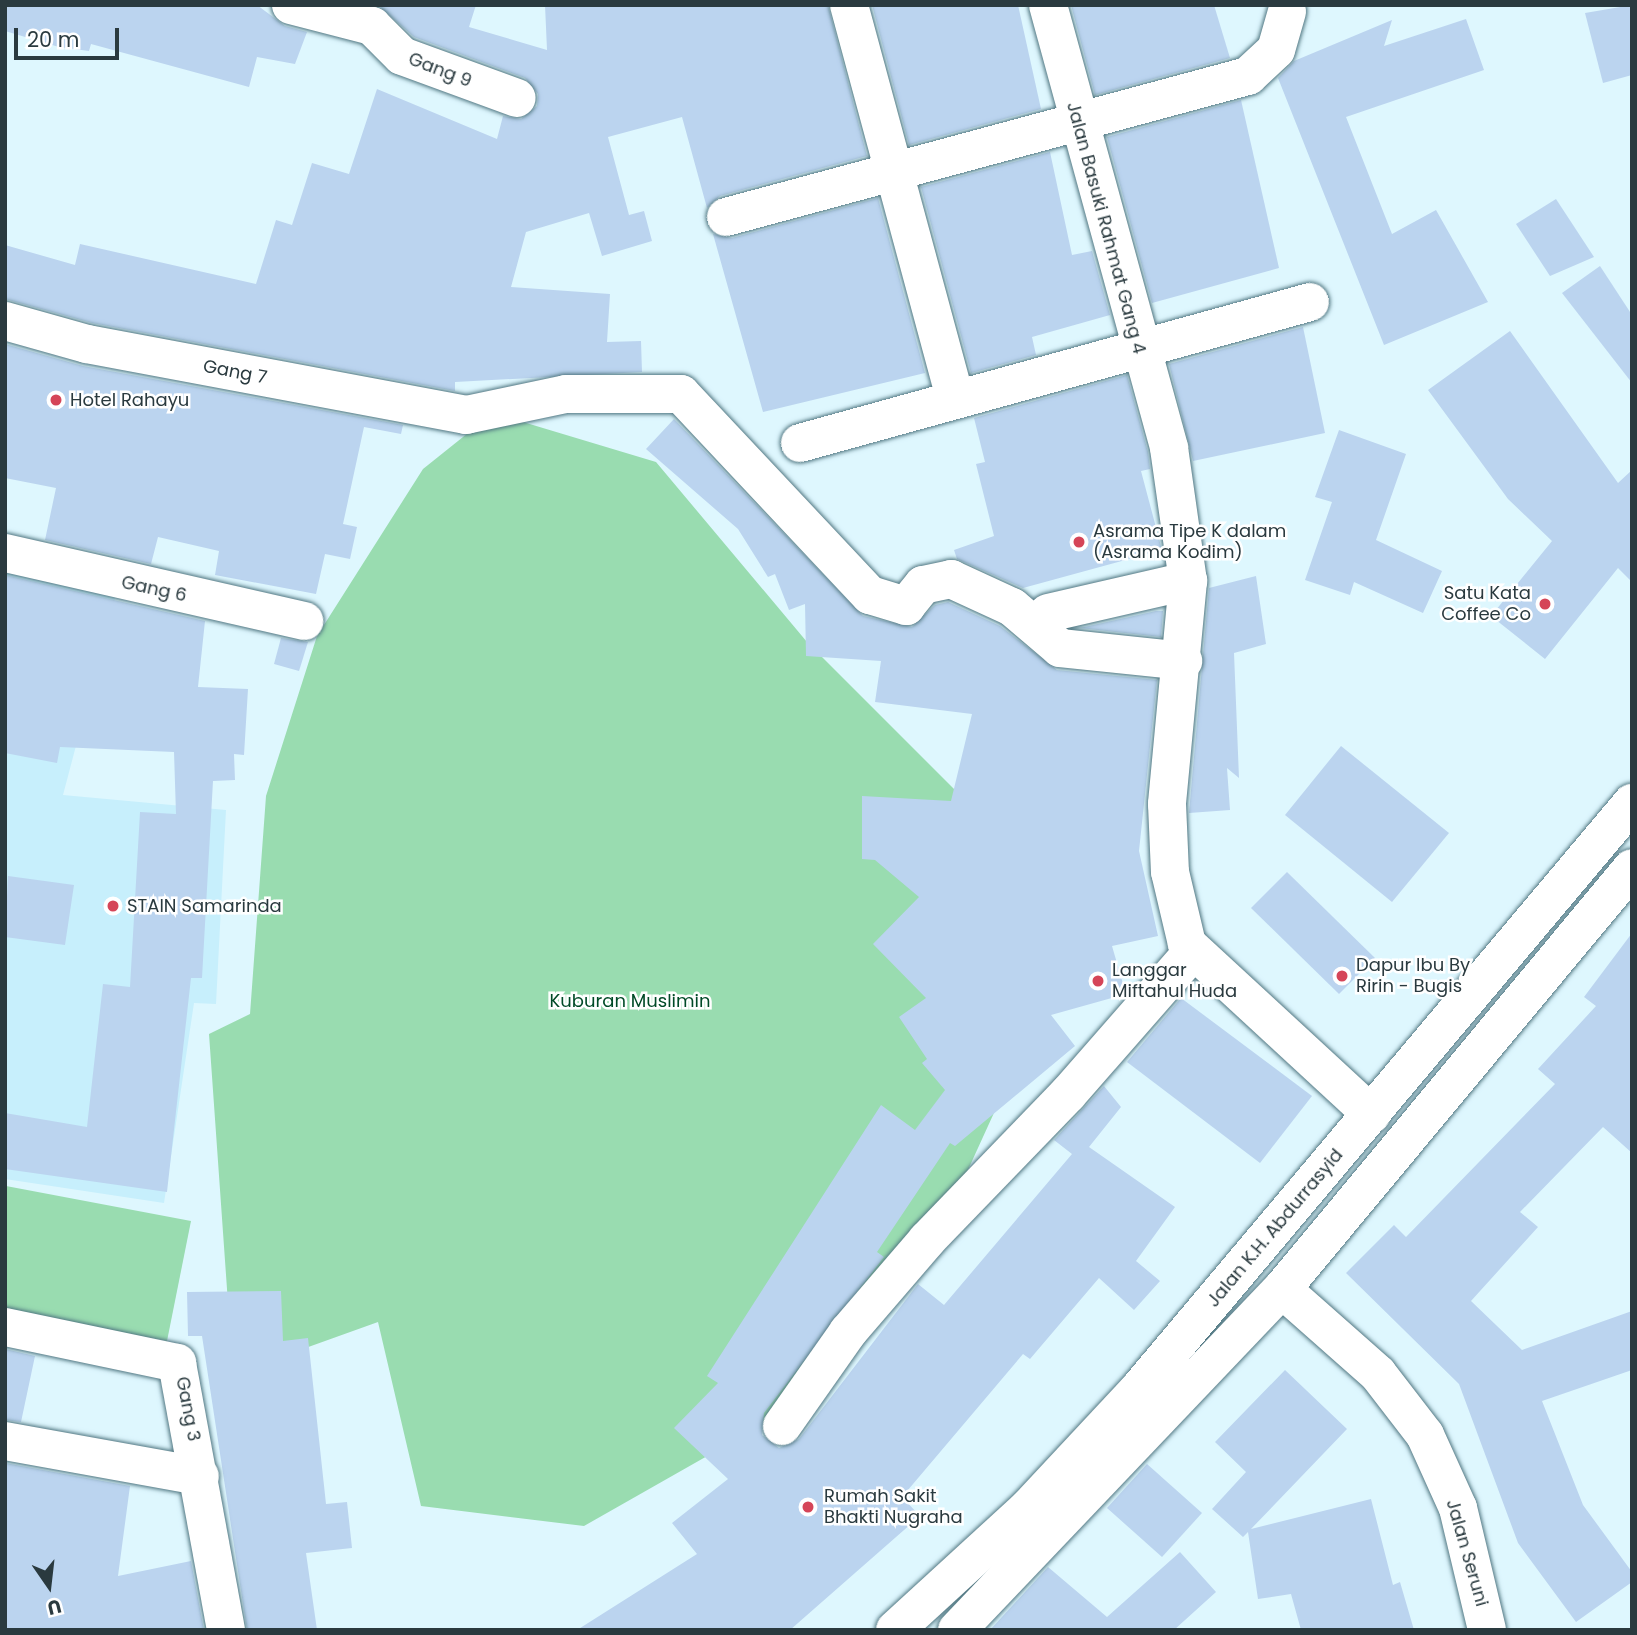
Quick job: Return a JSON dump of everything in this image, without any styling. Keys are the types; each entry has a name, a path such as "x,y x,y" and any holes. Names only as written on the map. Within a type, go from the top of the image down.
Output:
{"street":[{"name":"Gang 9","path":"291,5 372,26 402,56 517,98"},
{"path":"849,5 898,170 955,399"},
{"name":"Jalan Basuki Rahmat Gang 4","path":"1048,5 1076,122 1169,449 1188,581 1167,804 1170,872 1193,951"},
{"path":"726,216 1248,76 1276,50 1287,12"},
{"path":"800,443 955,399 1140,353 1310,302"},
{"name":"Gang 7","path":"5,321 87,344 467,415 566,394 681,394 870,595 906,606 923,585 951,579 1012,607 1060,648 1183,655"},
{"name":"Gang 6","path":"5,553 304,621"},
{"path":"1048,613 1188,581"},
{"name":"Jalan K.H. Abdurrasyid","path":"895,1630 950,1581 1139,1389 1632,803"},
{"path":"950,1581 967,1621 1282,1289 1632,868"},
{"path":"782,1426 848,1332 927,1240 1068,1094 1193,951 1371,1114"},
{"name":"Jalan Seruni","path":"1282,1289 1378,1374 1425,1435 1458,1508 1487,1630"},
{"name":"Gang 3","path":"5,1328 177,1363 200,1476 226,1630"},
{"path":"5,1441 200,1476"}],"shaded area":[{"name":"STAIN Samarinda","path":"5,555 119,583 63,795 226,810 216,1004 194,1003 164,1203 5,1179"}],"green space":[{"name":"Kuburan Muslimin","path":"493,413 656,462 807,642 984,819 1035,1023 941,1229 795,1406 584,1526 421,1506 378,1322 233,1374 209,1034 250,1014 266,796 317,636 423,469"},
{"path":"6,1186 191,1221 167,1341 5,1312"}],"building":[{"path":"5,5 257,5 285,26 307,32 295,64 257,57 249,87 91,44 89,51 59,47 5,31"},
{"path":"378,5 476,5 469,27 547,50 545,5 828,5 867,156 720,196 707,208 682,117 608,137 629,215 644,211 652,241 602,256 589,213 526,232 511,287 610,294 607,342 641,341 642,372 455,382 455,391 92,323 5,299 5,245 75,265 80,244 256,284 276,220 292,225 312,163 349,174 377,89 497,139 503,116 521,119 537,106 538,94 525,78 414,37"},
{"path":"872,5 1018,5 1041,109 909,145"},
{"path":"1071,5 1214,5 1230,58 1095,95"},
{"path":"1632,5 1632,75 1603,83 1585,13"},
{"path":"1466,19 1484,70 1346,117 1392,234 1436,210 1488,302 1384,345 1278,78 1294,61 1392,20 1384,46"},
{"path":"1241,100 1279,268 1152,303 1107,137"},
{"path":"1050,152 1072,255 1092,251 1110,315 1032,337 1036,355 971,373 921,187"},
{"path":"878,198 925,373 763,412 713,234 732,238"},
{"path":"1556,199 1594,257 1550,276 1516,224"},
{"path":"1600,266 1632,315 1632,383 1562,293"},
{"path":"1303,327 1325,433 1193,461 1169,364"},
{"path":"1510,331 1618,483 1632,470 1632,582 1618,568 1545,659 1491,616 1552,541 1508,499 1428,390"},
{"path":"5,344 83,366 403,425 401,434 364,427 343,524 357,527 350,559 325,554 316,594 215,575 219,551 158,537 151,564 45,540 56,488 5,478"},
{"path":"1127,375 1148,452 1150,469 1141,471 1162,550 1023,588 957,559 954,550 994,536 976,464 985,462 974,418"},
{"path":"674,419 863,616 912,627 935,605 948,602 1000,626 1057,670 1157,680 1139,851 1158,936 1112,946 1126,994 1051,1015 1075,1046 955,1146 950,1143 877,1252 884,1257 764,1413 762,1435 779,1448 799,1439 918,1284 944,1305 1072,1154 1054,1140 1104,1086 1121,1107 1089,1147 1175,1207 1136,1261 1160,1281 1134,1310 1099,1278 1030,1359 1023,1354 902,1497 920,1516 790,1630 577,1630 697,1554 672,1523 728,1479 674,1428 718,1383 707,1376 881,1105 915,1130 945,1090 922,1063 927,1059 899,1017 926,998 873,944 919,897 875,860 862,859 862,796 951,801 972,714 875,702 881,661 806,656 805,604 789,610 775,574 768,577 738,529 646,449"},
{"path":"1339,430 1406,454 1376,540 1442,571 1423,613 1354,582 1350,595 1305,580 1332,502 1315,497"},
{"path":"5,575 205,621 198,687 248,689 244,755 234,754 235,780 213,781 202,978 191,978 167,1192 5,1169 5,1113 87,1127 103,984 130,987 140,812 176,814 174,752 60,747 57,763 5,753"},
{"path":"1256,576 1266,644 1234,653 1239,778 1227,768 1230,810 1189,813 1209,588"},
{"path":"1163,611 1161,637 1080,628"},
{"path":"281,638 308,642 299,671 274,664"},
{"path":"1341,746 1449,833 1392,902 1285,815"},
{"path":"1287,872 1375,958 1339,994 1251,908"},
{"path":"8,876 74,885 65,945 5,937"},
{"path":"1632,933 1632,1153 1603,1127 1520,1212 1538,1227 1471,1301 1522,1350 1632,1311 1632,1370 1542,1401 1583,1505 1632,1572 1632,1582 1576,1622 1518,1543 1459,1384 1346,1273 1394,1225 1406,1237 1555,1084 1538,1069 1596,1006 1584,997"},
{"path":"1181,998 1312,1096 1260,1163 1127,1062"},
{"path":"281,1291 283,1341 308,1338 326,1504 347,1502 352,1548 306,1553 317,1630 247,1630 202,1336 188,1336 187,1292"},
{"path":"5,1349 35,1356 21,1422 5,1420"},
{"path":"1285,1370 1347,1429 1251,1529 1371,1499 1393,1585 1400,1582 1414,1630 1301,1630 1291,1594 1258,1599 1248,1532 1243,1537 1212,1509 1246,1472 1215,1442"},
{"path":"5,1463 130,1486 118,1576 191,1561 204,1630 5,1630"},
{"path":"1147,1464 1202,1513 1162,1557 1107,1508"},
{"path":"1180,1552 1216,1592 1174,1630 990,1630 1048,1567 1107,1617"}],"place":[{"name":"Hotel Rahayu","path":"56,400"},
{"name":"Asrama Tipe K dalam (Asrama Kodim)","path":"1079,542"},
{"name":"Satu Kata Coffee Co","path":"1545,604"},
{"name":"STAIN Samarinda","path":"113,906"},
{"name":"Dapur Ibu By Ririn - Bugis","path":"1342,976"},
{"name":"Langgar Miftahul Huda","path":"1098,981"},
{"name":"Rumah Sakit Bhakti Nugraha","path":"808,1507"}]}
